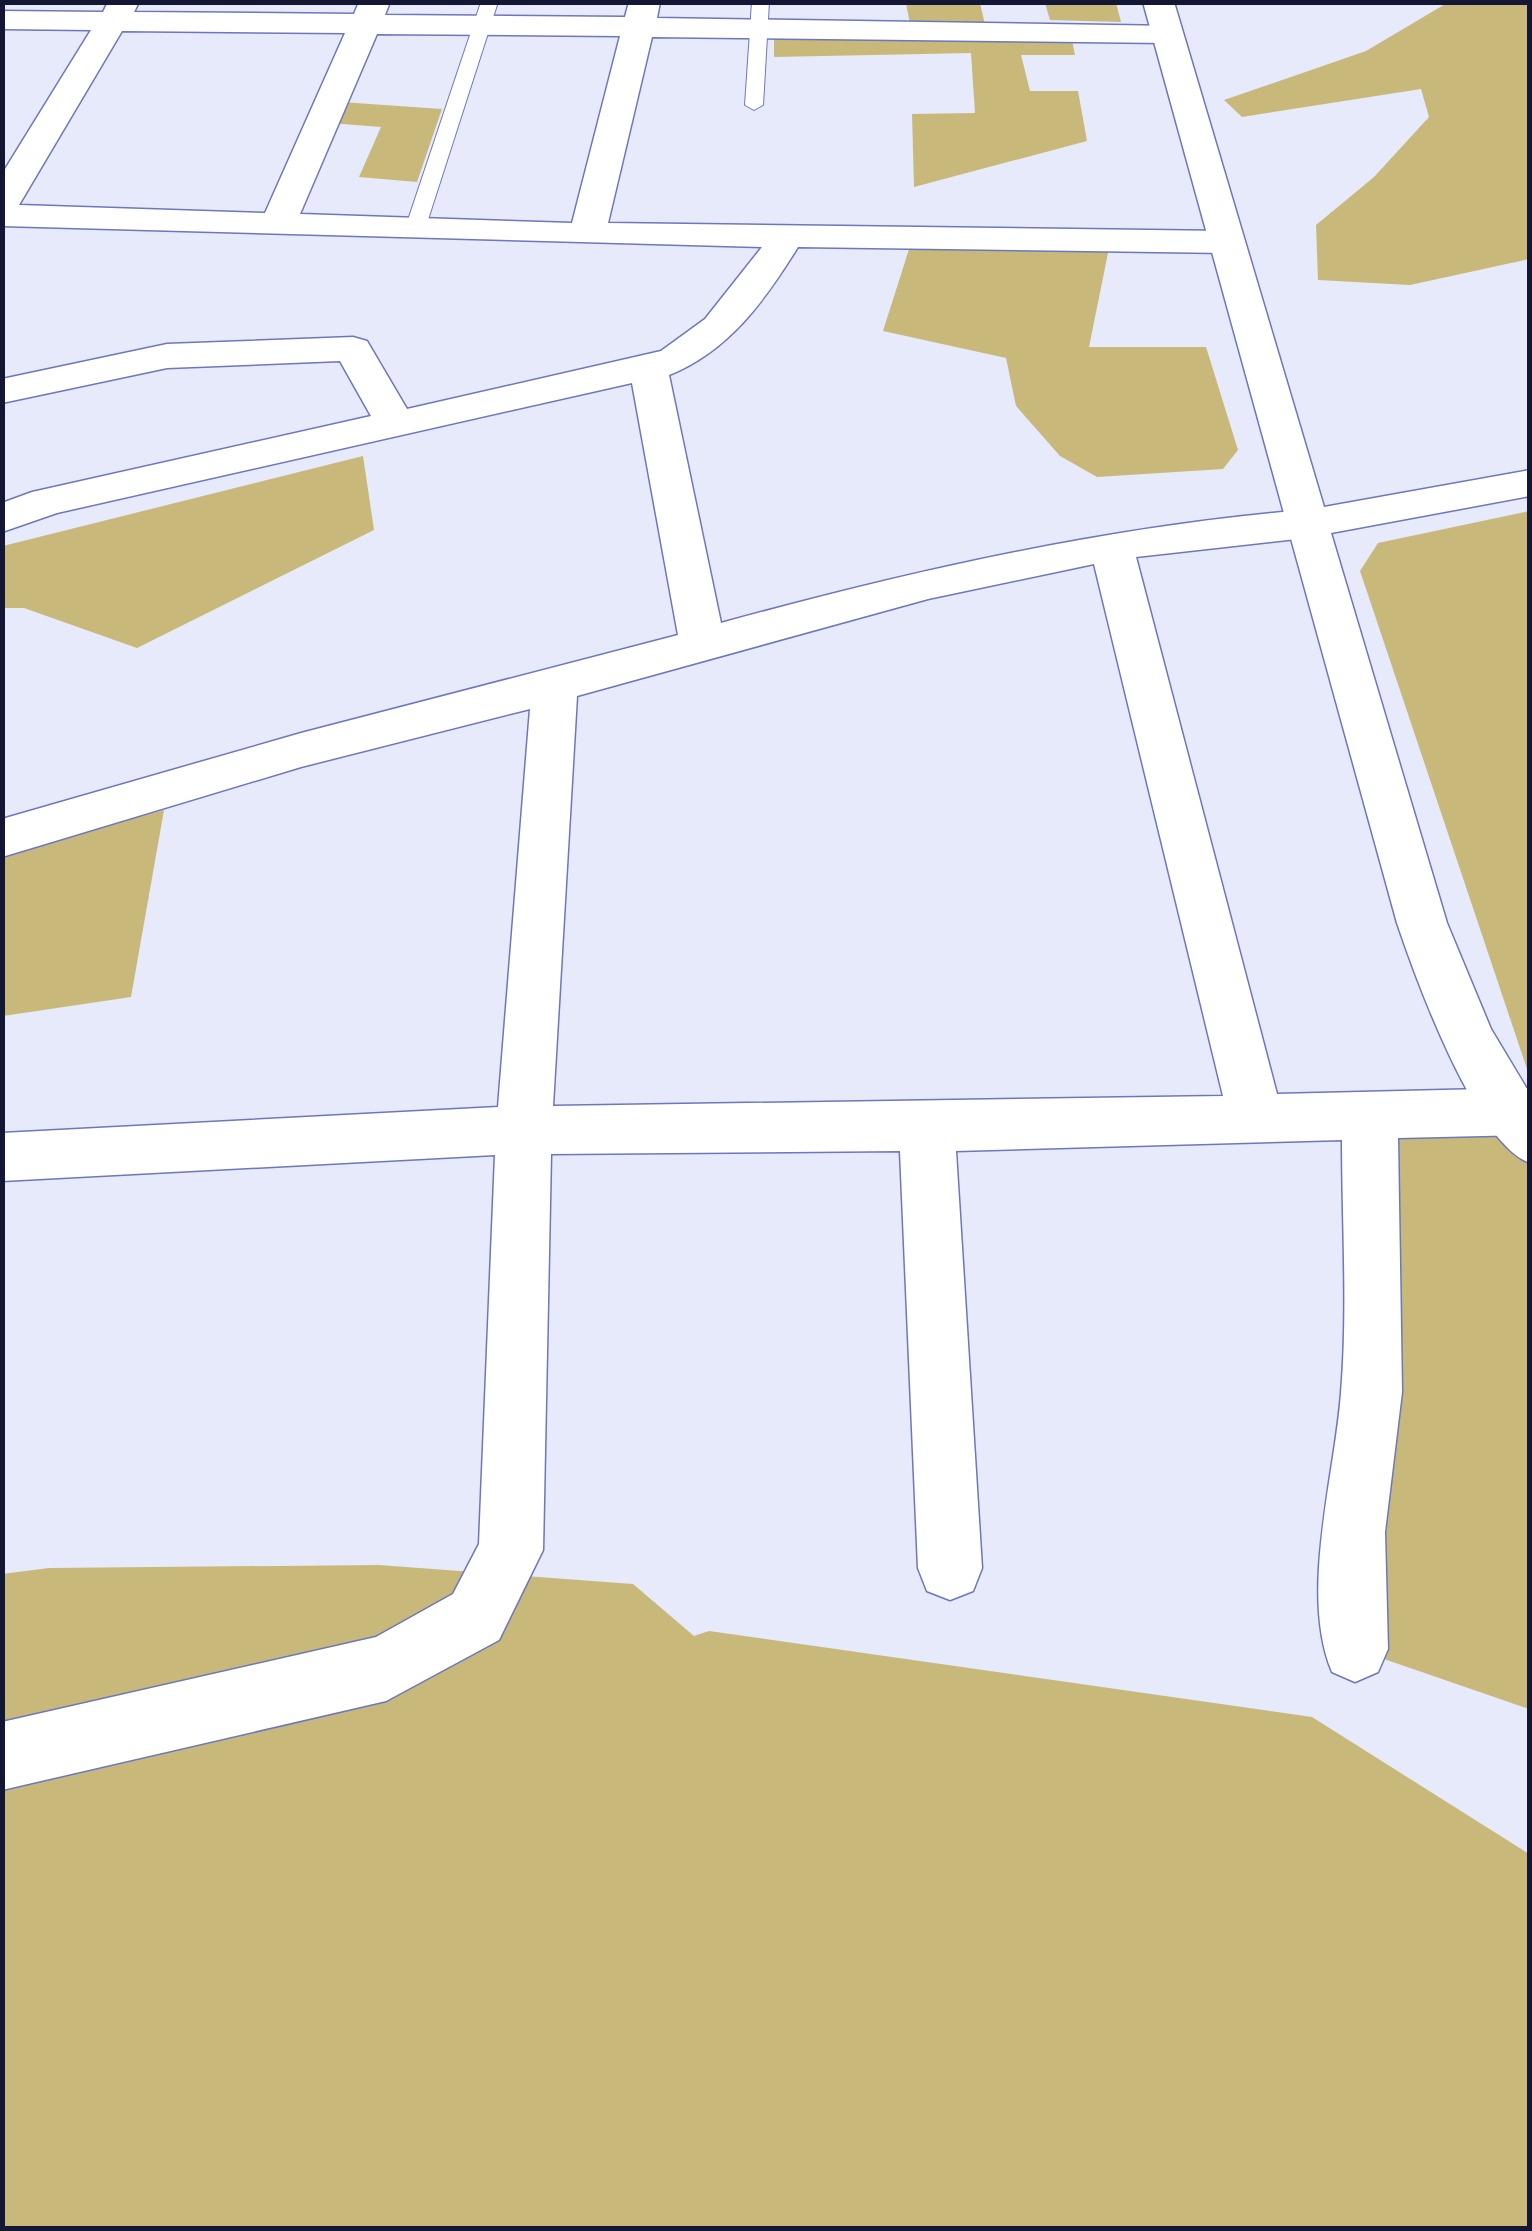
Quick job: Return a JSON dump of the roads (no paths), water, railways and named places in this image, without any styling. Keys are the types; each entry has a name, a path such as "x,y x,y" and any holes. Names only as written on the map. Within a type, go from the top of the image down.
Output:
{"street":[{"path":"2,204 119,12"},
{"path":"2,20 119,12 1161,18 1422,922 1454,1012 1522,1120"},
{"path":"277,226 371,13"},
{"path":"587,234 642,15"},
{"path":"2,215 587,234 1226,242"},
{"path":"2,518 47,502 620,373 649,371 709,337 746,302 786,236"},
{"path":"2,391 168,356 353,348 396,425"},
{"path":"649,371 702,642"},
{"path":"2,838 303,749 555,686 702,642 1111,545 1200,530 1304,524 1530,482"},
{"path":"1111,545 1256,1120"},
{"path":"2,1756 386,1668 476,1616 511,1550 524,1130 555,686"},
{"path":"2,1157 524,1130 927,1127 1370,1114 1522,1120"},
{"path":"1355,1649 1353,1532 1372,1392 1370,1114"},
{"path":"927,1127 950,1568"}],"lane":[{"path":"414,230 487,14"},
{"path":"754,105 759,16"}]}
